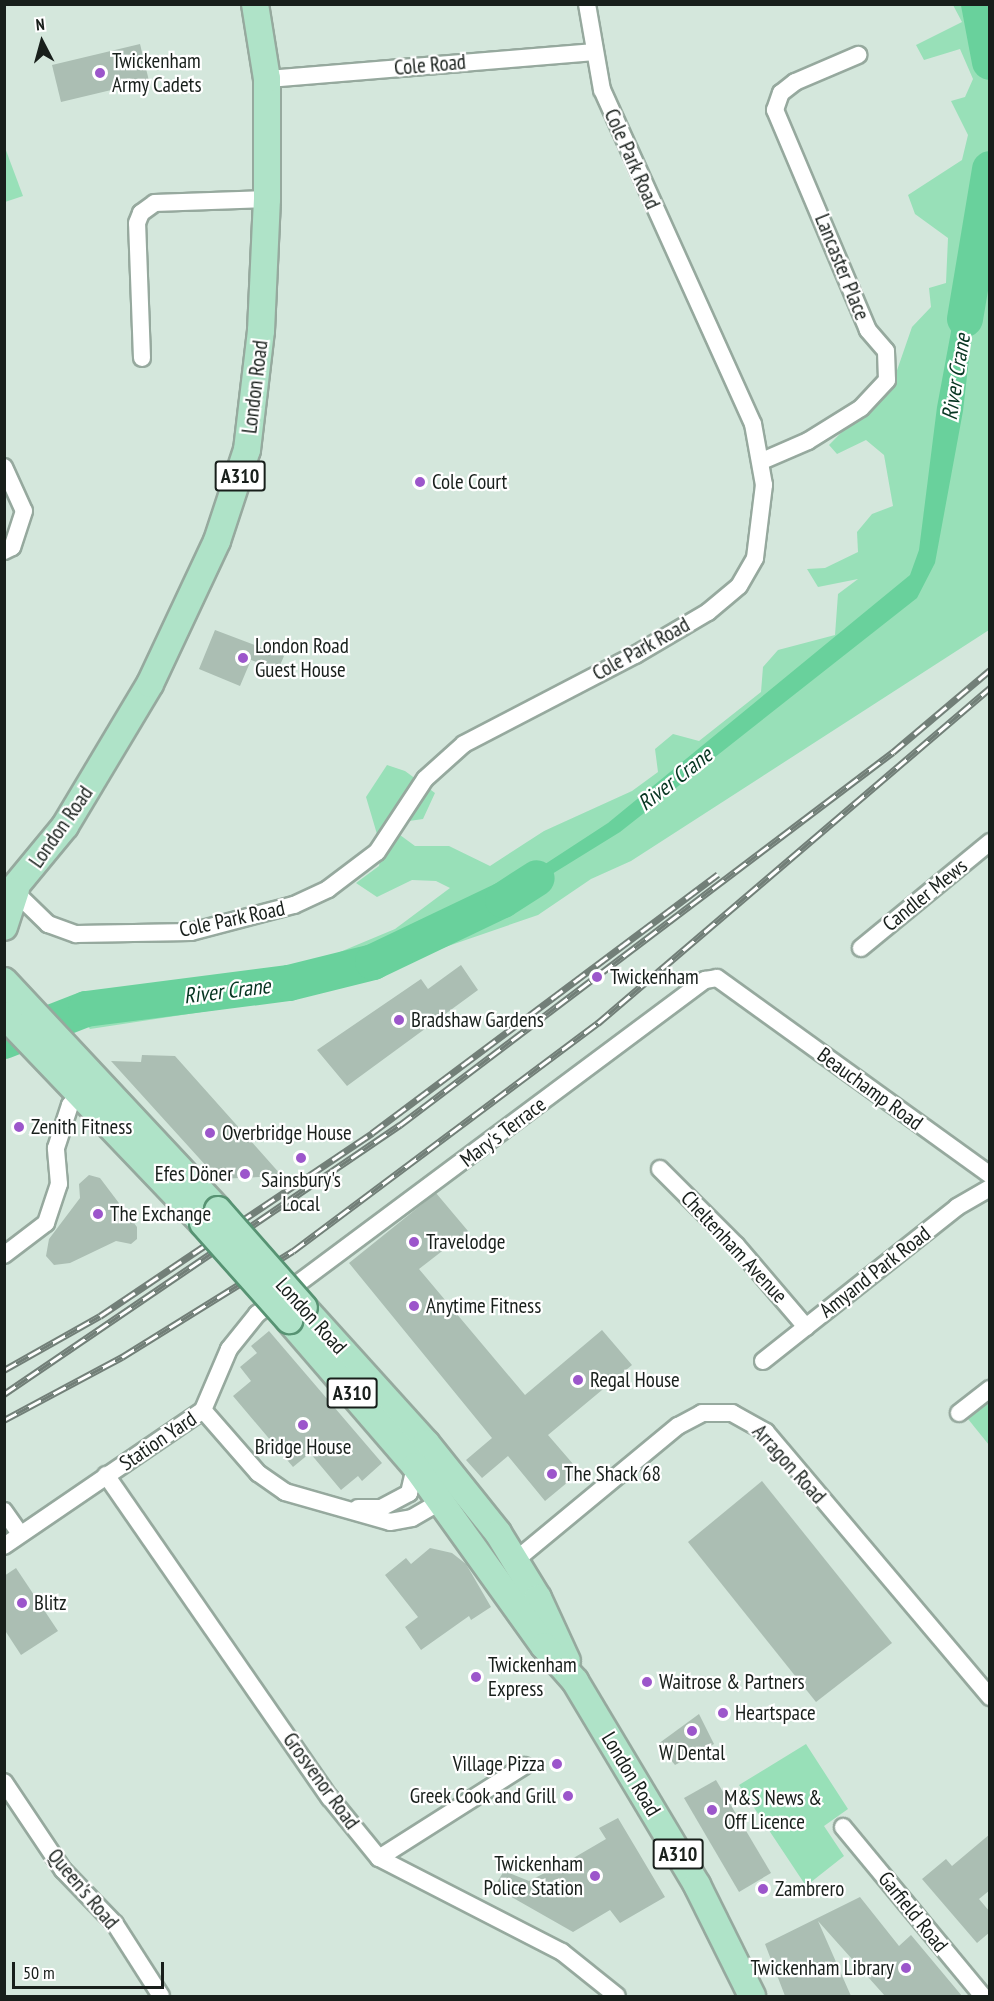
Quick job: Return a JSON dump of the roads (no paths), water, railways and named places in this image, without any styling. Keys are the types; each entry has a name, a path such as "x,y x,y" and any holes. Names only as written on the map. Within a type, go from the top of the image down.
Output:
{"main road":[{"name":"London Road","path":"4,927 8,892 65,826 150,684 232,504 247,450 259,352 267,199 267,79 255,4"},
{"name":"London Road","path":"4,981 35,1014 77,1076"},
{"name":"London Road","path":"7,1017 77,1076 210,1217 452,1494 517,1559 575,1681 697,1885 751,1996"},
{"name":"London Road","path":"297,1314 415,1466 452,1494 496,1574 543,1646 575,1681"},
{"path":"496,1574 517,1559"}],"street":[{"name":"Cole Park Road","path":"8,892 48,924 76,934 191,932 256,918 327,889 377,852 425,779 464,744 635,655 708,612 739,586 755,558 762,461 753,424 618,130 593,52 587,4"},
{"name":"Cole Road","path":"267,79 593,52"},
{"name":"Lancaster Place","path":"762,461 808,441 861,408 887,380 886,351 868,330 775,110 781,93 795,82 858,55"},
{"path":"142,358 137,223 141,213 155,203 267,199"},
{"path":"4,467 24,511 8,549"},
{"name":"Candler Mews","path":"861,948 990,842"},
{"name":"Mary's Terrace","path":"257,1314 705,980 717,978 750,1003"},
{"name":"Beauchamp Road","path":"750,1003 990,1175"},
{"path":"4,1255 46,1223 59,1184 56,1148 77,1076"},
{"name":"Cheltenham Avenue","path":"660,1169 736,1245 806,1327"},
{"name":"Amyand Park Road","path":"763,1361 957,1207 990,1188"},
{"name":"Station Yard","path":"20,1534 203,1410 229,1348 257,1314"},
{"path":"959,1413 990,1389"},
{"path":"203,1410 271,1485 390,1522 412,1518 452,1494"},
{"name":"Arragon Road","path":"517,1559 688,1419 702,1413 732,1413 766,1432 990,1697"},
{"path":"348,1508 395,1503 413,1487 415,1466"},
{"name":"Grosvenor Road","path":"106,1475 324,1789 379,1858 562,1952 617,1996"},
{"path":"4,1511 20,1534 4,1546"},
{"path":"379,1858 524,1766"},
{"name":"Queen's Road","path":"4,1782 63,1870 115,1924 162,1996"},
{"name":"Garfield Road","path":"843,1827 983,1996"}],"water":[{"path":"963,267 979,271 963,411 935,563 917,598 620,832 497,908 493,898 608,823 910,575 919,550 937,407"}],"waterway":[{"name":"River Crane","path":"979,4 990,62"},
{"name":"River Crane","path":"965,319 990,169"},
{"name":"River Crane","path":"4,1041 86,1009 289,983 373,962 503,900 537,878"}],"railway":[{"path":"4,1394 400,1125 893,752 990,670"},
{"path":"4,1420 122,1357 293,1251 598,1023 990,688"},
{"path":"4,1370 100,1316 372,1133 718,874"}],"place":[{"name":"Twickenham Army Cadets","path":"100,73"},
{"name":"Cole Court","path":"420,482"},
{"name":"London Road Guest House","path":"243,658"},
{"name":"Twickenham","path":"597,977"},
{"name":"Bradshaw Gardens","path":"399,1020"},
{"name":"Zenith Fitness","path":"19,1127"},
{"name":"Overbridge House","path":"210,1133"},
{"name":"Sainsbury's Local","path":"301,1158"},
{"name":"Efes Döner","path":"245,1174"},
{"name":"The Exchange","path":"98,1214"},
{"name":"Travelodge","path":"414,1242"},
{"name":"Anytime Fitness","path":"414,1306"},
{"name":"Regal House","path":"578,1380"},
{"name":"Bridge House","path":"303,1425"},
{"name":"The Shack 68","path":"552,1474"},
{"name":"Blitz","path":"22,1603"},
{"name":"Twickenham Express","path":"476,1677"},
{"name":"Waitrose & Partners","path":"647,1682"},
{"name":"Heartspace","path":"723,1713"},
{"name":"W Dental","path":"692,1731"},
{"name":"Village Pizza","path":"557,1764"},
{"name":"Greek Cook and Grill","path":"568,1796"},
{"name":"M&S News & Off Licence","path":"712,1810"},
{"name":"Twickenham Police Station","path":"595,1876"},
{"name":"Zambrero","path":"763,1889"},
{"name":"Twickenham Library","path":"906,1968"}]}
